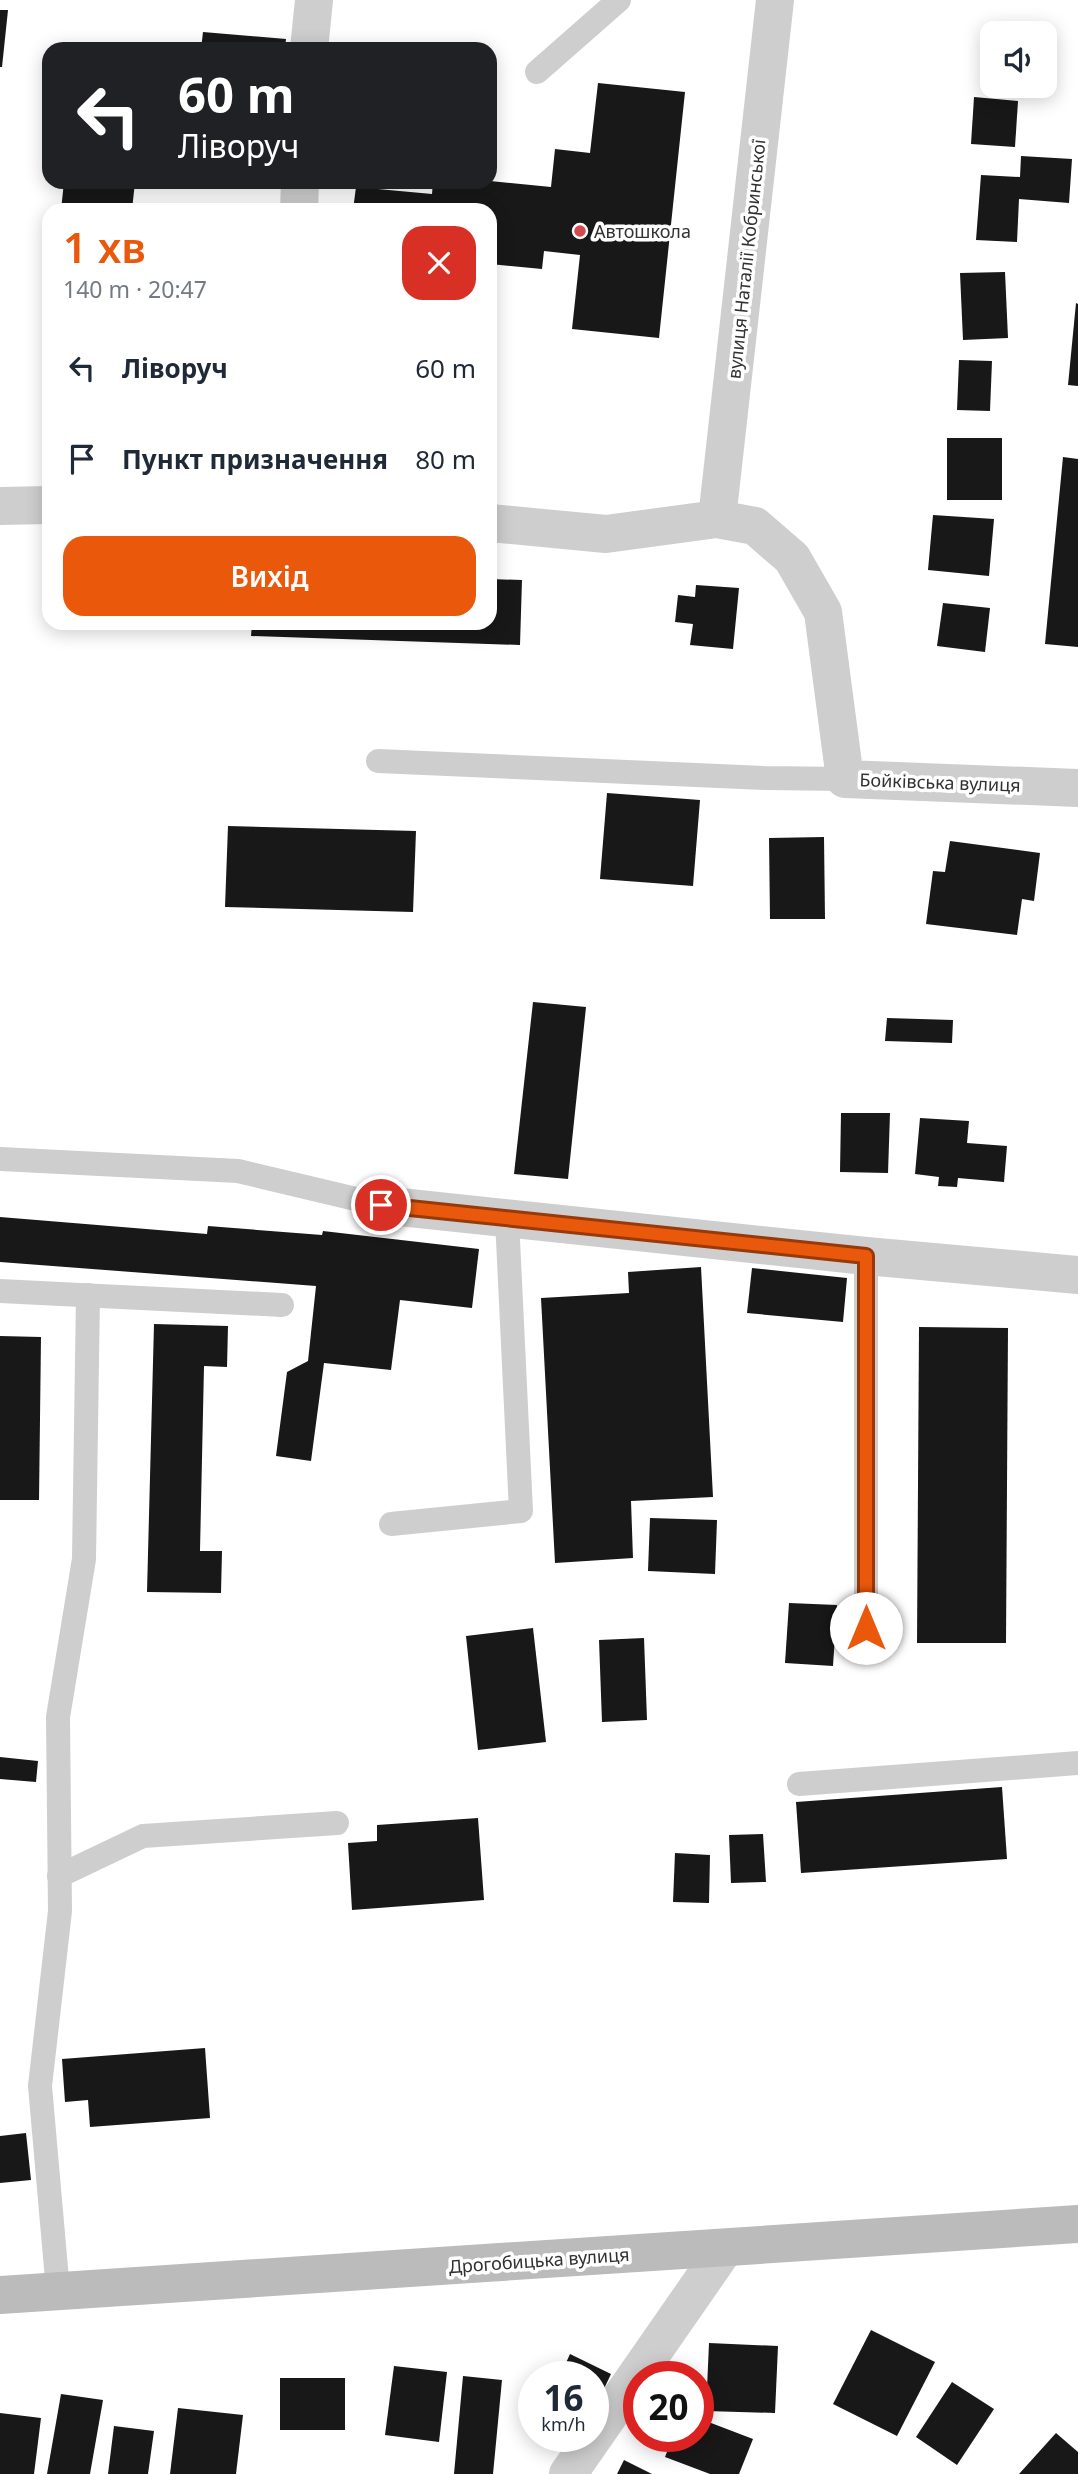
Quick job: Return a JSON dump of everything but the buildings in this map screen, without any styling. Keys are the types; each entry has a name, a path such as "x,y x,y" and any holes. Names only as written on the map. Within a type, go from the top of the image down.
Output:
{"main road":[{"name":"Дрогобицька вулиця","path":"0,2295 1078,2224"}],"street":[{"path":"310,42 314,0"},
{"name":"вулиця Наталії Кобринської","path":"717,519 775,0"},
{"path":"0,506 42,505"},
{"name":"Бойківська вулиця","path":"497,524 606,534 717,519 755,526 792,558 823,612 845,779 1078,788"},
{"path":"381,1205 866,1256 1078,1275"},
{"path":"568,2474 725,2248"}],"lane":[{"path":"537,72 619,0"},
{"path":"378,761 764,778 845,779"},
{"path":"0,1159 238,1171 381,1205"},
{"path":"391,1524 521,1511 507,1219"},
{"path":"866,1256 866,1628"},
{"path":"0,1291 282,1305"},
{"path":"58,2291 40,2086 60,1911 58,1717 83,1559 88,1296"},
{"path":"799,1784 1078,1762"},
{"path":"59,1876 143,1836 337,1822"}],"place":[{"name":"Автошкола","path":"580,231"}],"route":[{"path":"381,1205 866,1256 866,1628"}]}
